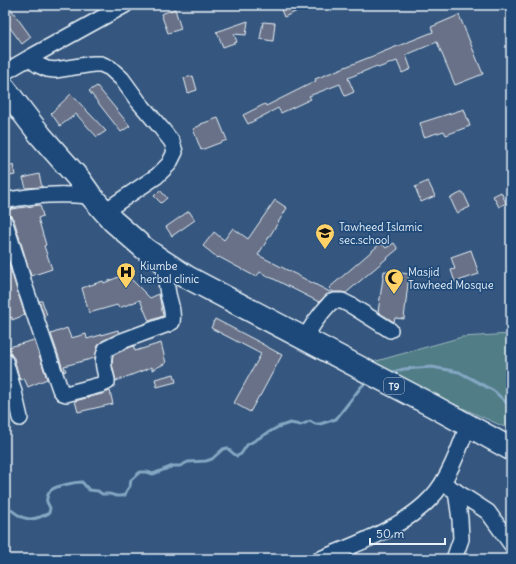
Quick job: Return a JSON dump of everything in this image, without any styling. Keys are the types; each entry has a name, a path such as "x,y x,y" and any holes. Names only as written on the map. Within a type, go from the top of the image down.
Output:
{"highway":[{"name":"T9","path":"5,89 41,136 79,179 98,204 129,235 164,262 187,277 511,448"}],"street":[{"path":"5,72 125,5"},
{"path":"5,201 18,198 62,194 98,204 157,176 169,164 175,152 172,142 122,80 110,68 101,64 93,64 46,70 29,58"},
{"path":"5,223 60,389 66,394 107,382 103,364 103,356 106,349 122,341 172,322 173,317 164,262"},
{"path":"305,339 315,322 331,302 335,300 352,306 390,330"},
{"path":"5,361 20,418"},
{"path":"320,559 407,519 432,498 443,482 461,446 468,425"},
{"path":"443,482 488,512 511,544"},
{"path":"454,559 461,540 456,491"}],"green space":[{"path":"511,334 511,428 502,426 445,400 373,362 462,337"}],"building":[{"path":"5,5 8,5 31,37 22,44 5,21"},
{"path":"279,5 311,5 284,17"},
{"path":"175,9 181,29 168,33 161,14"},
{"path":"459,15 483,74 455,85 437,42 406,55 411,69 402,73 397,61 378,68 377,66 348,78 354,92 345,96 340,84 309,96 311,99 281,113 278,108 248,124 243,115 265,104 266,106 316,81 315,79 433,32 431,27"},
{"path":"248,21 246,35 234,34 237,42 223,47 216,32"},
{"path":"263,22 275,23 273,41 260,39"},
{"path":"193,76 197,90 188,93 184,78"},
{"path":"97,86 130,126 121,132 89,91"},
{"path":"71,94 106,131 97,137 76,114 60,126 51,113"},
{"path":"464,109 470,126 446,135 444,131 424,137 420,123"},
{"path":"218,118 227,140 201,150 193,129 201,124"},
{"path":"13,165 15,175 5,177 5,167"},
{"path":"39,174 42,187 26,188 23,178"},
{"path":"428,181 435,196 421,202 415,187"},
{"path":"160,190 167,198 161,203 154,196"},
{"path":"463,192 470,207 457,213 450,198"},
{"path":"501,192 506,203 499,207 493,196"},
{"path":"275,200 287,208 258,255 332,293 325,296 319,302 260,272 256,277 219,257 218,258 203,246 214,232 224,240 233,228 248,239"},
{"path":"40,205 43,216 38,218 46,245 44,246 52,269 31,276 14,220 11,216 5,214 5,210"},
{"path":"189,211 195,220 172,236 166,227"},
{"path":"381,243 386,248 394,243 398,249 346,293 333,292 329,288"},
{"path":"471,250 479,274 455,282 451,270 455,269 451,257"},
{"path":"5,252 25,315 12,320 12,317 5,320 5,283 8,282 5,274"},
{"name":"Masjid Tawheed Mosque","path":"384,271 409,274 404,319 395,318 394,322 378,312"},
{"path":"126,274 150,298 159,294 163,316 149,321 140,300 119,308 117,305 89,313 82,288 103,281 104,283"},
{"path":"39,301 42,301 47,315 44,316"},
{"path":"215,319 282,355 250,412 234,403 261,354 211,328"},
{"path":"67,328 71,338 86,334 87,339 118,330 119,333 102,341 98,346 95,358 64,366 66,371 64,372 51,334"},
{"path":"34,340 47,379 28,387 24,378 20,380 14,358 9,347"},
{"path":"161,343 166,363 152,370 152,367 116,381 112,364 113,355 133,346 135,351"},
{"path":"174,374 176,382 157,387 155,379"},
{"path":"110,391 113,404 78,412 75,401"}],"waterway":[{"path":"389,373 404,369 432,367 459,372 494,391 511,407"},
{"path":"5,505 21,517 34,519 49,513 50,508 47,499 51,490 70,483 79,482 82,482 89,490 98,491 102,494 118,496 125,495 130,486 131,480 140,472 153,474 188,462 206,461 212,459 223,449 227,448 237,456 241,454 247,445 278,427 290,423 301,425 310,421 315,424 320,424 336,419 367,381"}],"place":[{"name":"Tawheed Islamic sec.school","path":"325,250"},
{"name":"Kiumbe herbal clinic","path":"126,289"},
{"name":"Masjid Tawheed Mosque","path":"394,295"}]}
